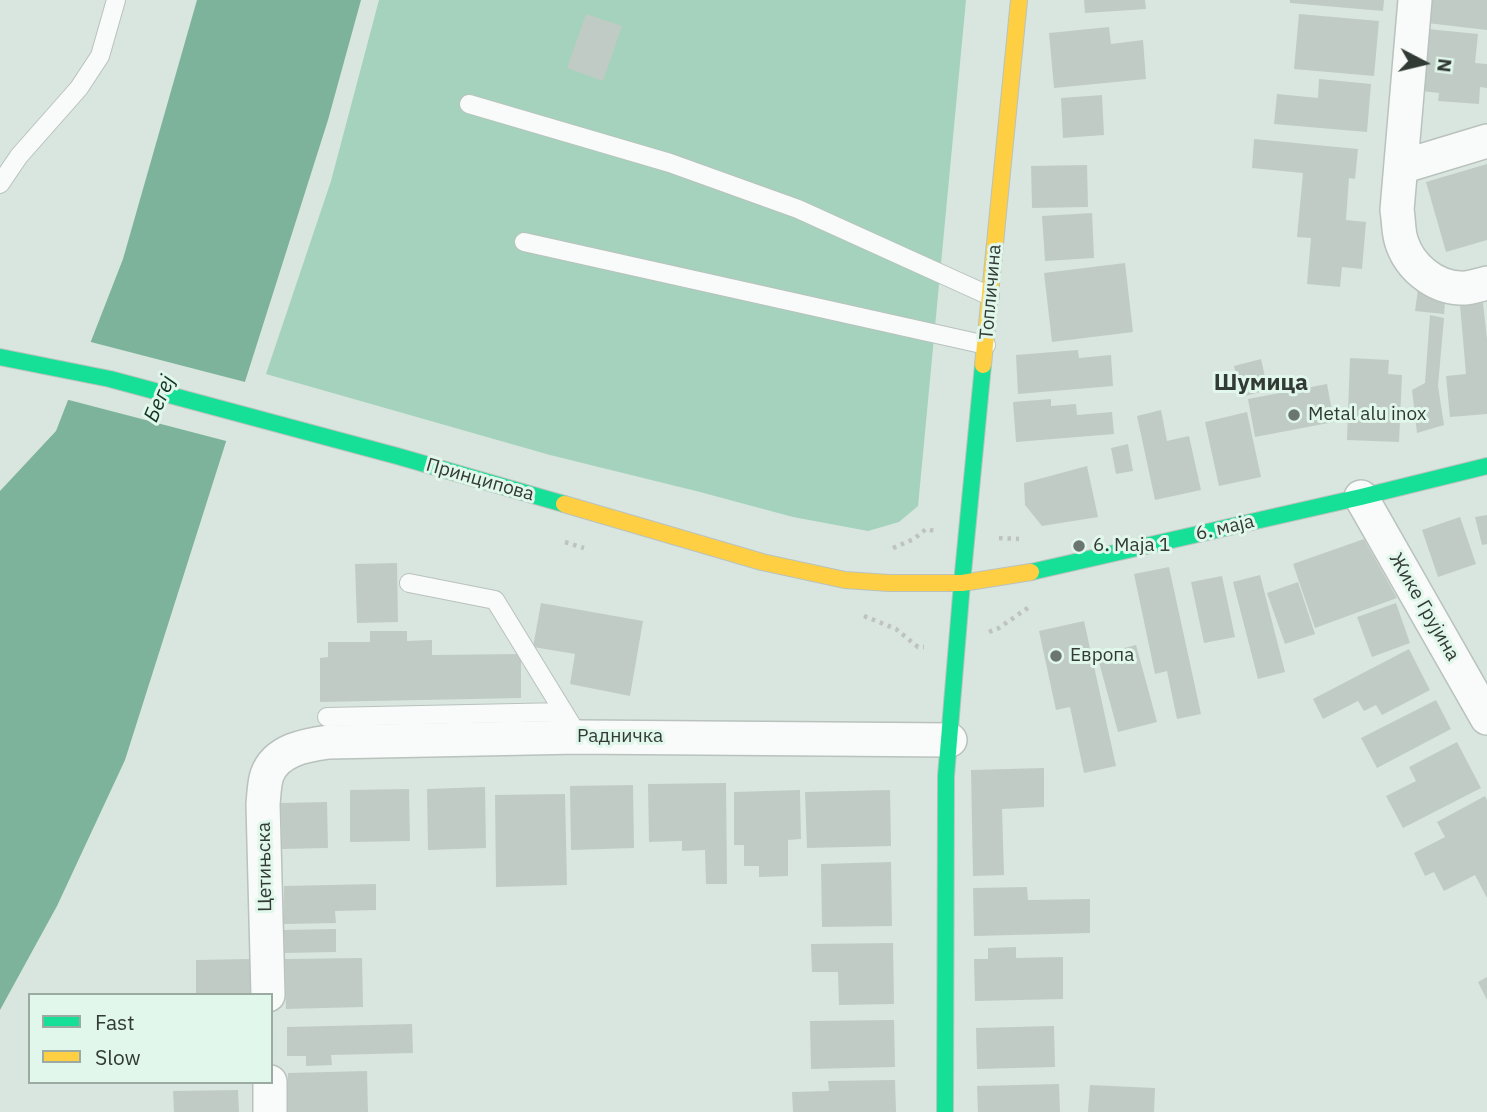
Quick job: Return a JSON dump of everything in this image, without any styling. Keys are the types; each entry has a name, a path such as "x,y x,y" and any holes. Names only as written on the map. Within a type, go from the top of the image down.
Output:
{"street":[{"name":"Топличина","path":"962,583 1019,0"},
{"path":"1415,0 1397,210 1400,240 1407,257 1418,270 1435,281 1451,287 1486,290"},
{"path":"1401,167 1487,141"},
{"name":"Принципова","path":"0,357 110,380 397,456 762,562 845,580 878,583 962,583"},
{"name":"6. маја","path":"962,583 1043,570 1487,466"},
{"name":"Жике Грујина","path":"1361,497 1487,718"},
{"path":"945,1112 946,776 962,583"},
{"name":"Радничка","path":"291,750 329,742 571,724 950,740"},
{"name":"Цетињска","path":"268,993 263,804 267,775 276,762 291,750"},
{"path":"270,1084 270,1112"}],"lane":[{"path":"0,184 19,156 79,88 100,56 116,0"},
{"path":"468,104 670,163 799,209 990,296"},
{"path":"524,242 986,345"},
{"path":"409,583 495,600 571,724"},
{"path":"327,717 571,724"}],"path":[{"path":"957,646 999,628 1031,606"}],"shaded area":[{"path":"379,0 966,0 918,506 899,522 868,531 793,517 550,455 266,374 331,181"}],"water":[{"name":"Бегеј","path":"197,0 361,0 328,120 125,760 57,906 0,1010 0,491 56,431 123,259"}],"pier":[{"path":"87,341 249,383 230,442 65,399"}],"building":[{"path":"1084,0 1145,0 1146,9 1085,13"},
{"path":"1290,0 1384,0 1383,11 1290,3"},
{"path":"1430,0 1487,0 1487,30 1427,23"},
{"path":"586,14 622,26 603,81 567,68"},
{"path":"1299,14 1379,21 1374,76 1294,69"},
{"path":"1109,27 1111,44 1143,40 1146,79 1054,88 1049,33"},
{"path":"1428,29 1478,34 1475,63 1487,64 1487,88 1480,87 1479,104 1438,101 1439,93 1422,91"},
{"path":"1319,79 1371,84 1367,132 1274,124 1277,94 1318,98"},
{"path":"1102,95 1104,135 1063,138 1061,98"},
{"path":"1254,139 1358,149 1355,179 1349,178 1346,220 1366,222 1362,269 1342,267 1340,287 1307,284 1311,238 1297,237 1303,173 1252,168"},
{"path":"1487,164 1487,240 1446,252 1426,182"},
{"path":"1087,165 1088,207 1032,208 1031,166"},
{"path":"1092,213 1094,258 1045,261 1042,216"},
{"path":"1125,263 1133,332 1052,342 1044,273"},
{"path":"1418,289 1446,292 1444,314 1415,311"},
{"path":"1483,303 1487,339 1487,414 1450,417 1446,376 1466,374 1460,305"},
{"path":"1430,315 1444,318 1438,386 1444,425 1417,433 1412,390 1425,383"},
{"path":"1078,350 1079,358 1111,355 1113,386 1018,394 1016,355"},
{"path":"1350,358 1389,360 1388,374 1402,375 1399,442 1347,440"},
{"path":"1261,359 1268,390 1241,397 1234,366"},
{"path":"1327,384 1334,422 1255,437 1248,399"},
{"path":"1051,399 1051,406 1076,404 1077,415 1112,412 1114,434 1016,442 1013,402"},
{"path":"1161,410 1167,441 1189,436 1201,490 1155,500 1137,416"},
{"path":"1247,412 1261,477 1219,486 1205,422"},
{"path":"1128,444 1133,471 1116,474 1111,448"},
{"path":"1087,466 1098,517 1042,526 1025,505 1024,483"},
{"path":"1487,515 1487,544 1482,545 1475,517"},
{"path":"1460,517 1476,564 1438,577 1422,530"},
{"path":"1364,539 1397,598 1315,628 1293,564"},
{"path":"397,563 398,622 357,623 355,564"},
{"path":"1169,567 1201,714 1177,719 1167,671 1155,674 1134,574"},
{"path":"1260,575 1285,672 1258,679 1233,582"},
{"path":"1222,576 1235,637 1204,643 1191,582"},
{"path":"1298,582 1315,634 1285,644 1267,593"},
{"path":"541,603 643,621 630,696 570,684 575,654 533,647"},
{"path":"1396,603 1410,643 1372,657 1357,617"},
{"path":"1084,621 1116,766 1084,773 1070,707 1056,710 1039,631"},
{"path":"370,631 407,631 407,641 432,640 432,655 521,654 521,698 320,702 320,658 328,657 328,642 370,642"},
{"path":"1136,645 1157,722 1118,732 1097,655"},
{"path":"1409,649 1430,690 1382,715 1376,705 1364,711 1358,701 1323,719 1313,699"},
{"path":"1436,700 1451,729 1377,768 1361,738"},
{"path":"1457,742 1481,788 1403,828 1386,796 1416,781 1409,767"},
{"path":"1044,768 1044,807 1002,809 1004,875 973,876 971,770"},
{"path":"726,783 727,884 706,884 705,850 682,851 682,841 649,842 648,784"},
{"path":"633,785 634,848 571,850 570,786"},
{"path":"485,787 486,848 428,850 427,789"},
{"path":"409,789 410,841 350,842 350,790"},
{"path":"800,790 801,839 788,840 788,876 759,877 759,866 744,866 744,845 734,845 734,792"},
{"path":"890,790 891,846 807,848 805,792"},
{"path":"565,794 567,885 496,887 495,795"},
{"path":"1485,796 1487,898 1475,875 1444,891 1434,872 1425,876 1414,853 1445,837 1437,822"},
{"path":"327,802 328,848 282,849 281,803"},
{"path":"891,862 892,926 822,927 821,864"},
{"path":"376,884 376,910 335,911 336,923 284,924 284,886"},
{"path":"1027,887 1028,900 1090,899 1090,933 974,936 973,888"},
{"path":"336,929 336,952 285,953 284,930"},
{"path":"893,943 894,1004 839,1005 838,972 812,972 811,944"},
{"path":"1016,947 1016,958 1063,957 1063,999 975,1001 974,959 988,959 988,948"},
{"path":"362,958 363,1007 286,1009 285,959"},
{"path":"250,959 251,993 196,993 196,960"},
{"path":"1487,977 1487,1000 1478,982"},
{"path":"894,1020 895,1067 811,1069 810,1021"},
{"path":"412,1024 413,1053 331,1055 332,1065 306,1066 306,1056 287,1056 287,1027"},
{"path":"1054,1026 1055,1067 977,1069 976,1028"},
{"path":"367,1071 368,1112 288,1112 288,1073"},
{"path":"895,1080 896,1112 793,1112 792,1092 829,1091 828,1081"},
{"path":"1059,1084 1060,1112 978,1112 977,1086"},
{"path":"1090,1085 1155,1088 1154,1112 1088,1112"},
{"path":"238,1090 239,1112 174,1112 173,1091"}],"traffic: fast":[{"path":"0,357 110,379 564,504"},
{"path":"945,1112 946,776 983,365"},
{"path":"1031,572 1487,466"}],"traffic: slow":[{"path":"983,365 1019,0"},
{"path":"564,504 762,562 845,580 962,583 1031,572"}],"place":[{"name":"Metal alu inox","path":"1294,415"},
{"name":"6. Маја 1","path":"1079,546"},
{"name":"Европа","path":"1056,656"}],"district":[{"name":"Шумица","path":"1261,383"}]}
